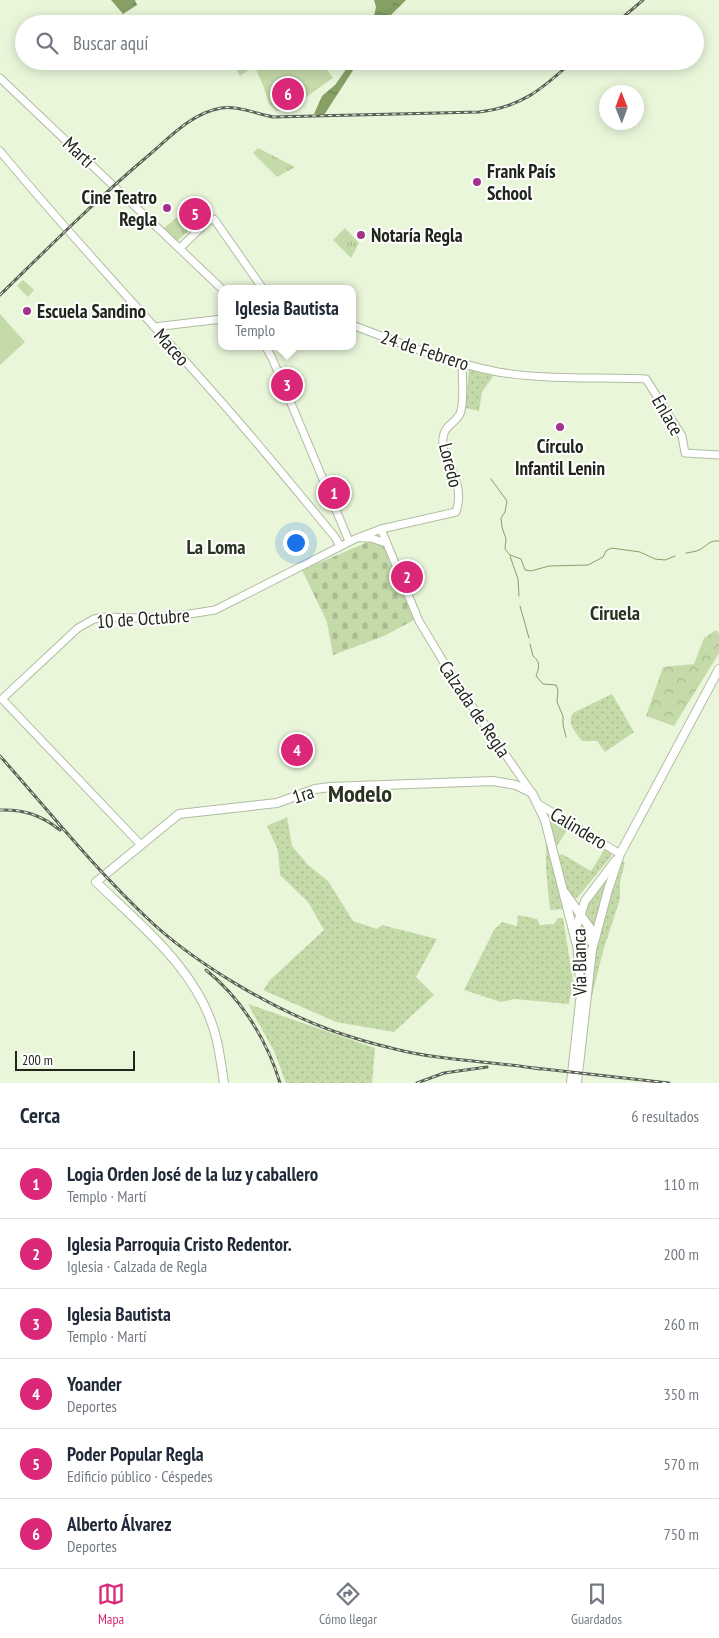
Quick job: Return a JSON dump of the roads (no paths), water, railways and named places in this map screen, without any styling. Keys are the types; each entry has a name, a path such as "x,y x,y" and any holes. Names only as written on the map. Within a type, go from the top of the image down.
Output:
{"main road":[{"name":"Martí","path":"0,78 218,285"},
{"name":"Maceo","path":"0,151 45,206 284,474 335,537 340,546"},
{"path":"180,248 208,220 214,220 261,285"},
{"path":"154,327 218,319"},
{"name":"24 de Febrero","path":"356,326 462,364 498,372 546,377 646,379"},
{"path":"267,350 344,531 355,539 371,538 386,543"},
{"name":"Loredo","path":"456,512 458,505 457,480 443,448 442,437 460,412 462,406 462,364"},
{"name":"Enlace","path":"646,379 682,436 685,452 699,452"},
{"path":"682,436 691,449 719,455"},
{"name":"10 de Octubre","path":"141,845 2,699 78,628 94,619 104,617 177,616 215,610 355,539 381,529 456,512"},
{"name":"Calzada de Regla","path":"381,529 420,623 458,686 537,803 545,820 576,942"},
{"path":"344,531 355,539"},
{"name":"Vía Blanca","path":"571,1083 581,993 576,942 576,928 580,913 585,901 620,854 719,669"},
{"name":"1ra","path":"224,1083 217,1041 213,1029 203,1003 185,974 156,940 96,882 179,814 188,812 277,803 315,789 436,782 493,781 516,785 532,793"},
{"name":"Calindero","path":"537,803 620,854"},
{"name":"Vía Blanca","path":"577,1083 592,950 620,854"},
{"path":"564,891 590,928 592,950"},
{"path":"571,900 578,904 585,901"}],"water":[{"path":"111,0 135,0 137,5 123,14"},
{"path":"374,0 406,0 391,15 374,15 376,7"},
{"path":"346,70 353,70 324,115 314,114 322,96 335,85"}],"waterway":[{"path":"491,479 507,501 505,512 501,518 506,539 505,549 510,555 521,559 525,570 531,571 549,566 588,565 603,557 606,551 611,548 640,552 655,559 665,560 675,556"},
{"path":"686,553 698,551 710,542 719,541"},
{"path":"510,556 518,579 519,596"},
{"path":"520,606 529,638"},
{"path":"530,644 533,656 538,663 536,676 543,684 556,685 558,690 557,702 563,716 566,737"}],"railway":[{"path":"626,15 643,0"},
{"path":"0,295 73,223 173,134 191,120 210,111 227,107 273,117 479,112 494,110 519,101 541,88 563,70"},
{"path":"0,756 127,899 187,952 235,983 309,1022 371,1043 431,1056 540,1069"},
{"path":"0,810 32,814 46,820 60,830"},
{"path":"206,970 230,993 251,1021 268,1051 280,1083"},
{"path":"417,1083 444,1073 487,1067"},
{"path":"535,1068 669,1083"}],"place":[{"name":"Alberto Álvarez","path":"288,94"},
{"name":"Frank País School","path":"477,182"},
{"name":"Cine Teatro Regla","path":"167,208"},
{"name":"Poder Popular Regla","path":"195,214"},
{"name":"Notaría Regla","path":"361,235"},
{"name":"Escuela Sandino","path":"27,311"},
{"name":"Iglesia Bautista","path":"287,385"},
{"name":"Círculo Infantil Lenin","path":"560,427"},
{"name":"Logia Orden José de la luz y caballero","path":"334,493"},
{"name":"Iglesia Parroquia Cristo Redentor.","path":"407,577"},
{"name":"Yoander","path":"297,750"}],"district":[{"name":"La Loma","path":"216,547"},
{"name":"Ciruela","path":"615,613"},
{"name":"Modelo","path":"360,793"}]}
